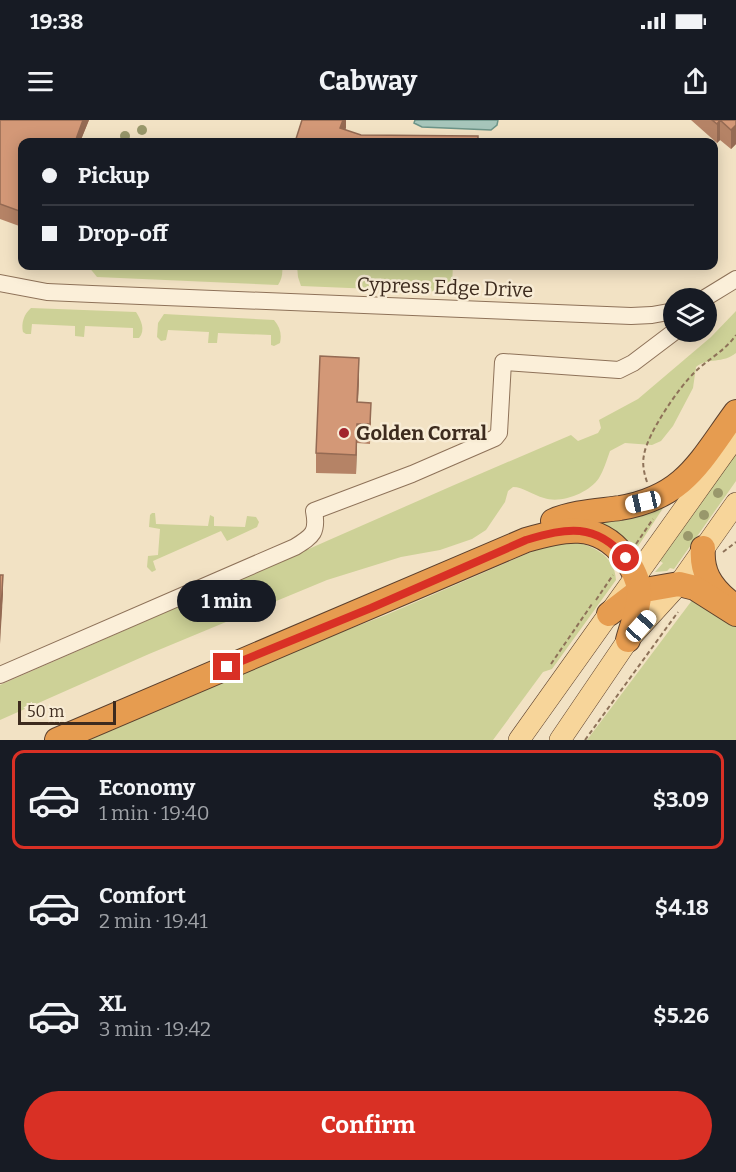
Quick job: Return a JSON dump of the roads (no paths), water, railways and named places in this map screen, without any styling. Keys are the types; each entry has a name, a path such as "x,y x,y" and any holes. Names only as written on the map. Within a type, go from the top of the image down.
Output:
{"highway":[{"path":"526,540 555,520 653,500 669,492 690,474 736,412"},
{"path":"57,740 526,540 570,530 589,532 604,538 617,548 637,583 628,640"},
{"path":"712,552 702,563 710,581 736,609"},
{"path":"609,614 637,583 678,584 695,588 736,614"}],"main road":[{"path":"637,583 736,436"},
{"path":"560,740 628,640 678,584 712,552 736,503"},
{"path":"519,740 609,614"}],"street":[{"path":"717,291 736,279"},
{"name":"Cypress Edge Drive","path":"0,283 47,291 92,294 647,315 663,313"},
{"path":"647,315 653,332 649,350"},
{"path":"0,675 295,547 314,531 316,524 314,511 412,474 495,438 499,433 502,362 619,370 626,368 663,340"}],"water":[{"path":"415,120 498,120 497,125 491,130 422,127 414,123"}],"place":[{"name":"Golden Corral","path":"344,433"}]}
